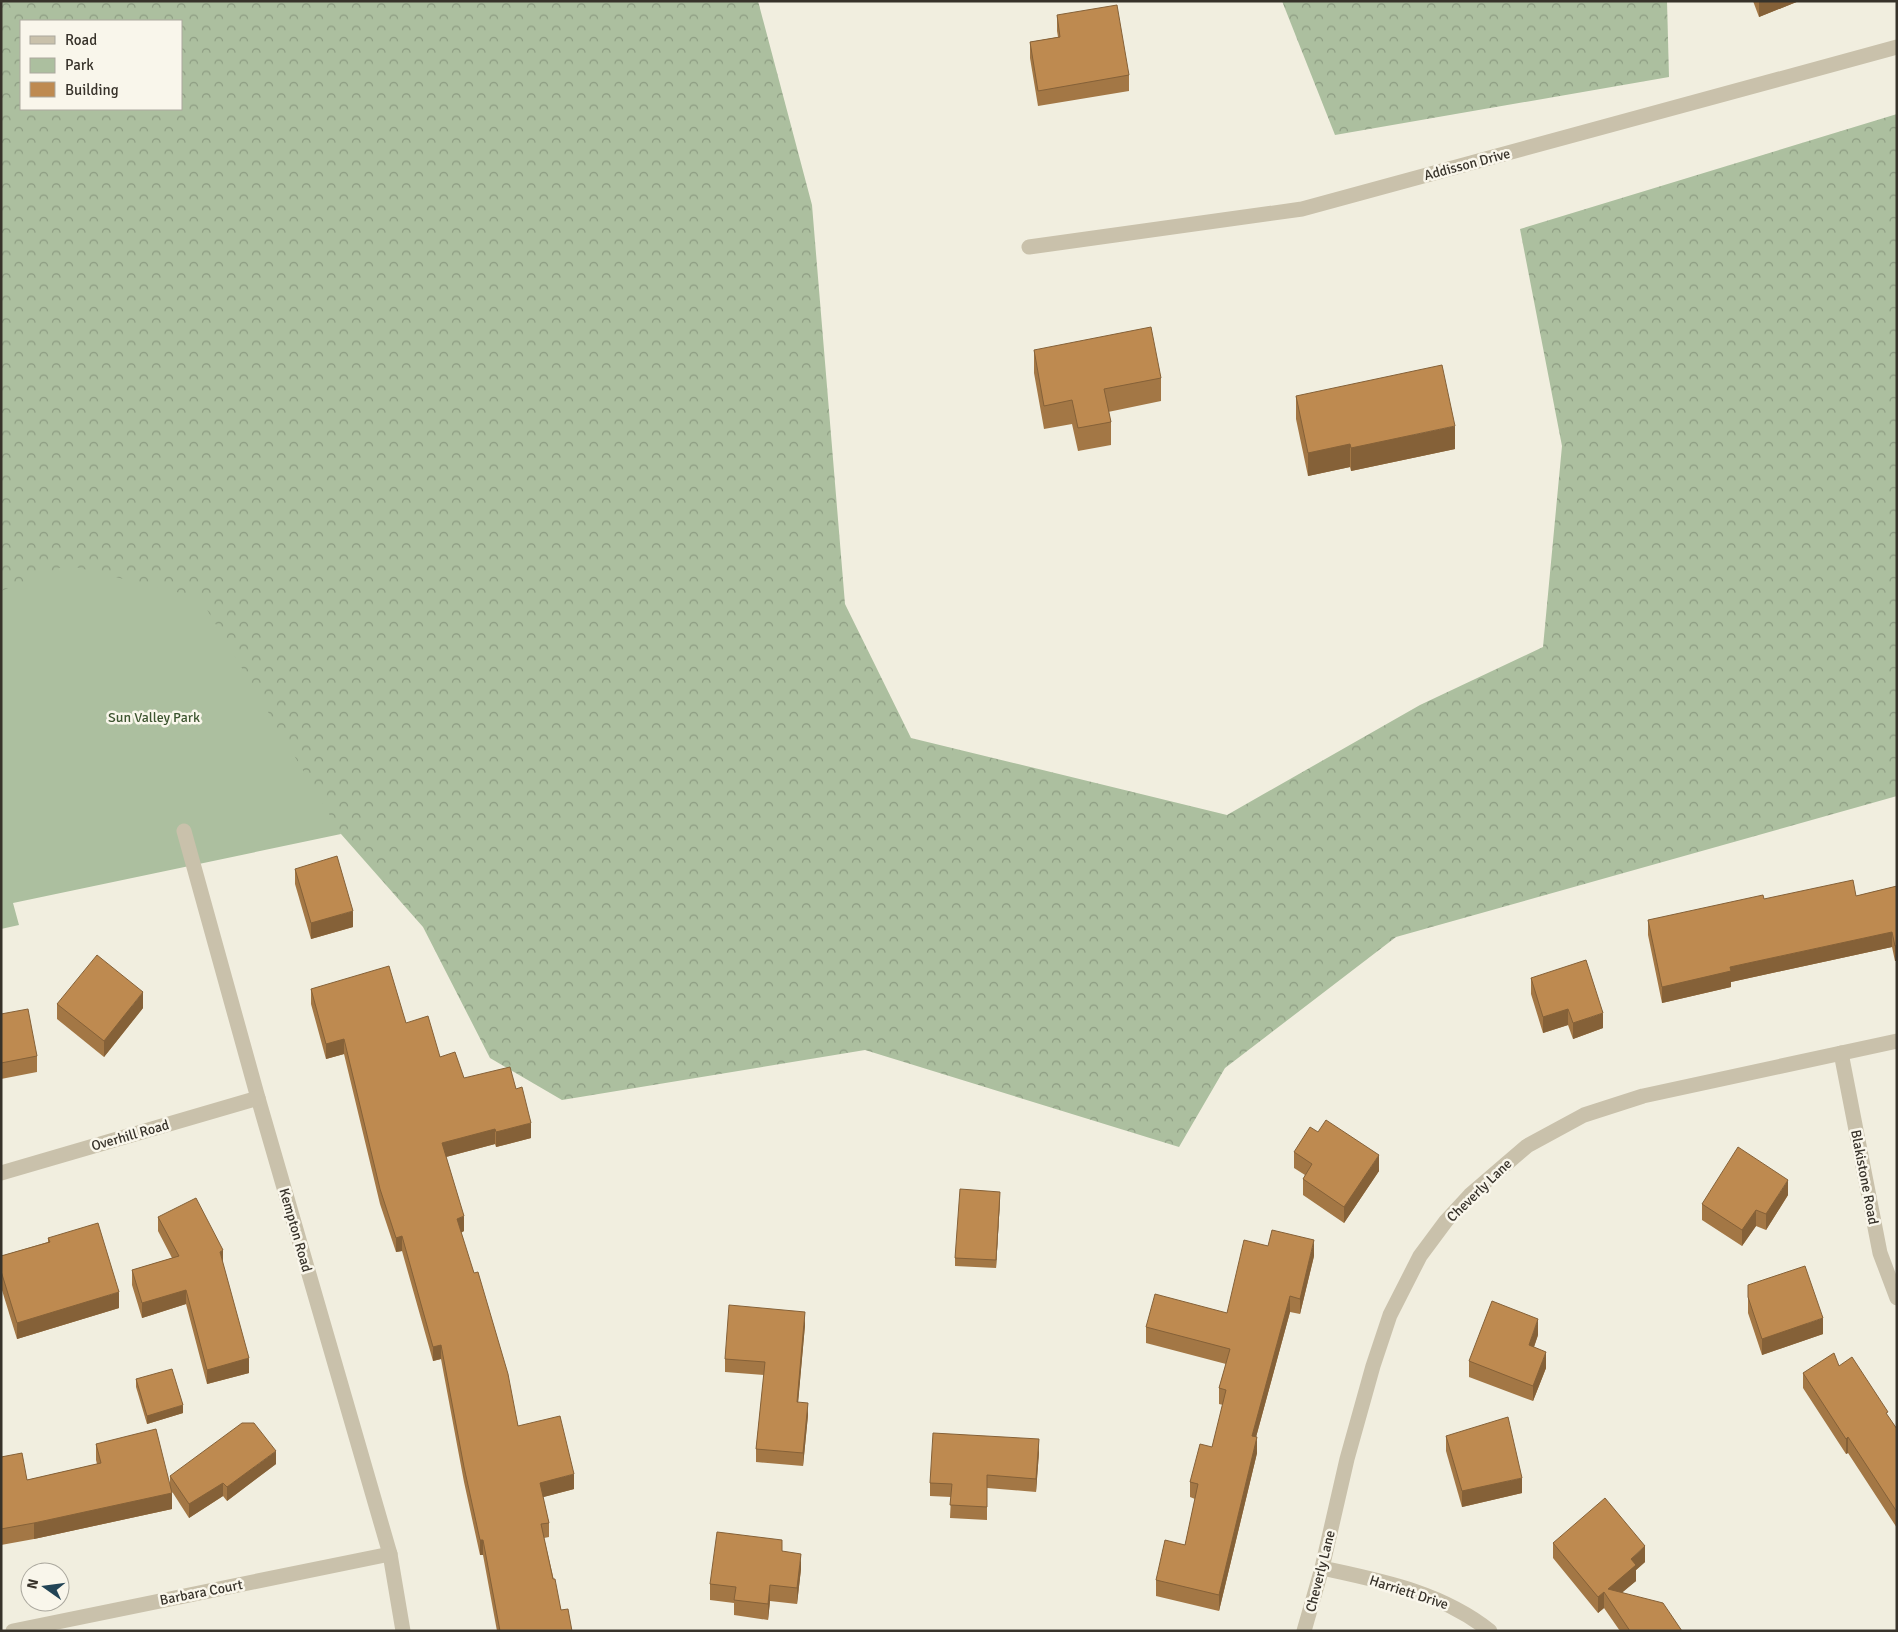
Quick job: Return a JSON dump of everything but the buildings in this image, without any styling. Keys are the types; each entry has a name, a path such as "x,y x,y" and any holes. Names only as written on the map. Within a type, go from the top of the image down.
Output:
{"street":[{"name":"Addisson Drive","path":"1029,247 1302,208 1897,46"},
{"name":"Kempton Road","path":"184,831 258,1098 390,1554 403,1631"},
{"name":"Cheverly Lane","path":"1304,1631 1322,1568 1347,1459 1373,1366 1390,1315 1420,1256 1446,1221 1470,1195 1527,1146 1584,1114 1644,1096 1897,1041"},
{"name":"Blakistone Road","path":"1841,1053 1880,1253 1897,1298"},
{"name":"Overhill Road","path":"1,1173 258,1098"},
{"name":"Barbara Court","path":"13,1631 390,1554"},
{"name":"Harriett Drive","path":"1322,1568 1383,1581 1437,1598 1472,1616 1490,1631"}],"green space":[{"path":"1,1 758,1 812,205 845,604 911,738 1227,815 1420,705 1543,647 1562,446 1520,229 1897,114 1897,796 1396,937 1225,1068 1179,1147 865,1050 562,1100 490,1058 423,927 341,834 200,598 67,565 1,591"},
{"path":"1282,1 1667,1 1669,77 1335,135"},
{"name":"Sun Valley Park","path":"220,358 341,834 13,903 19,925 1,929 1,410"}]}
